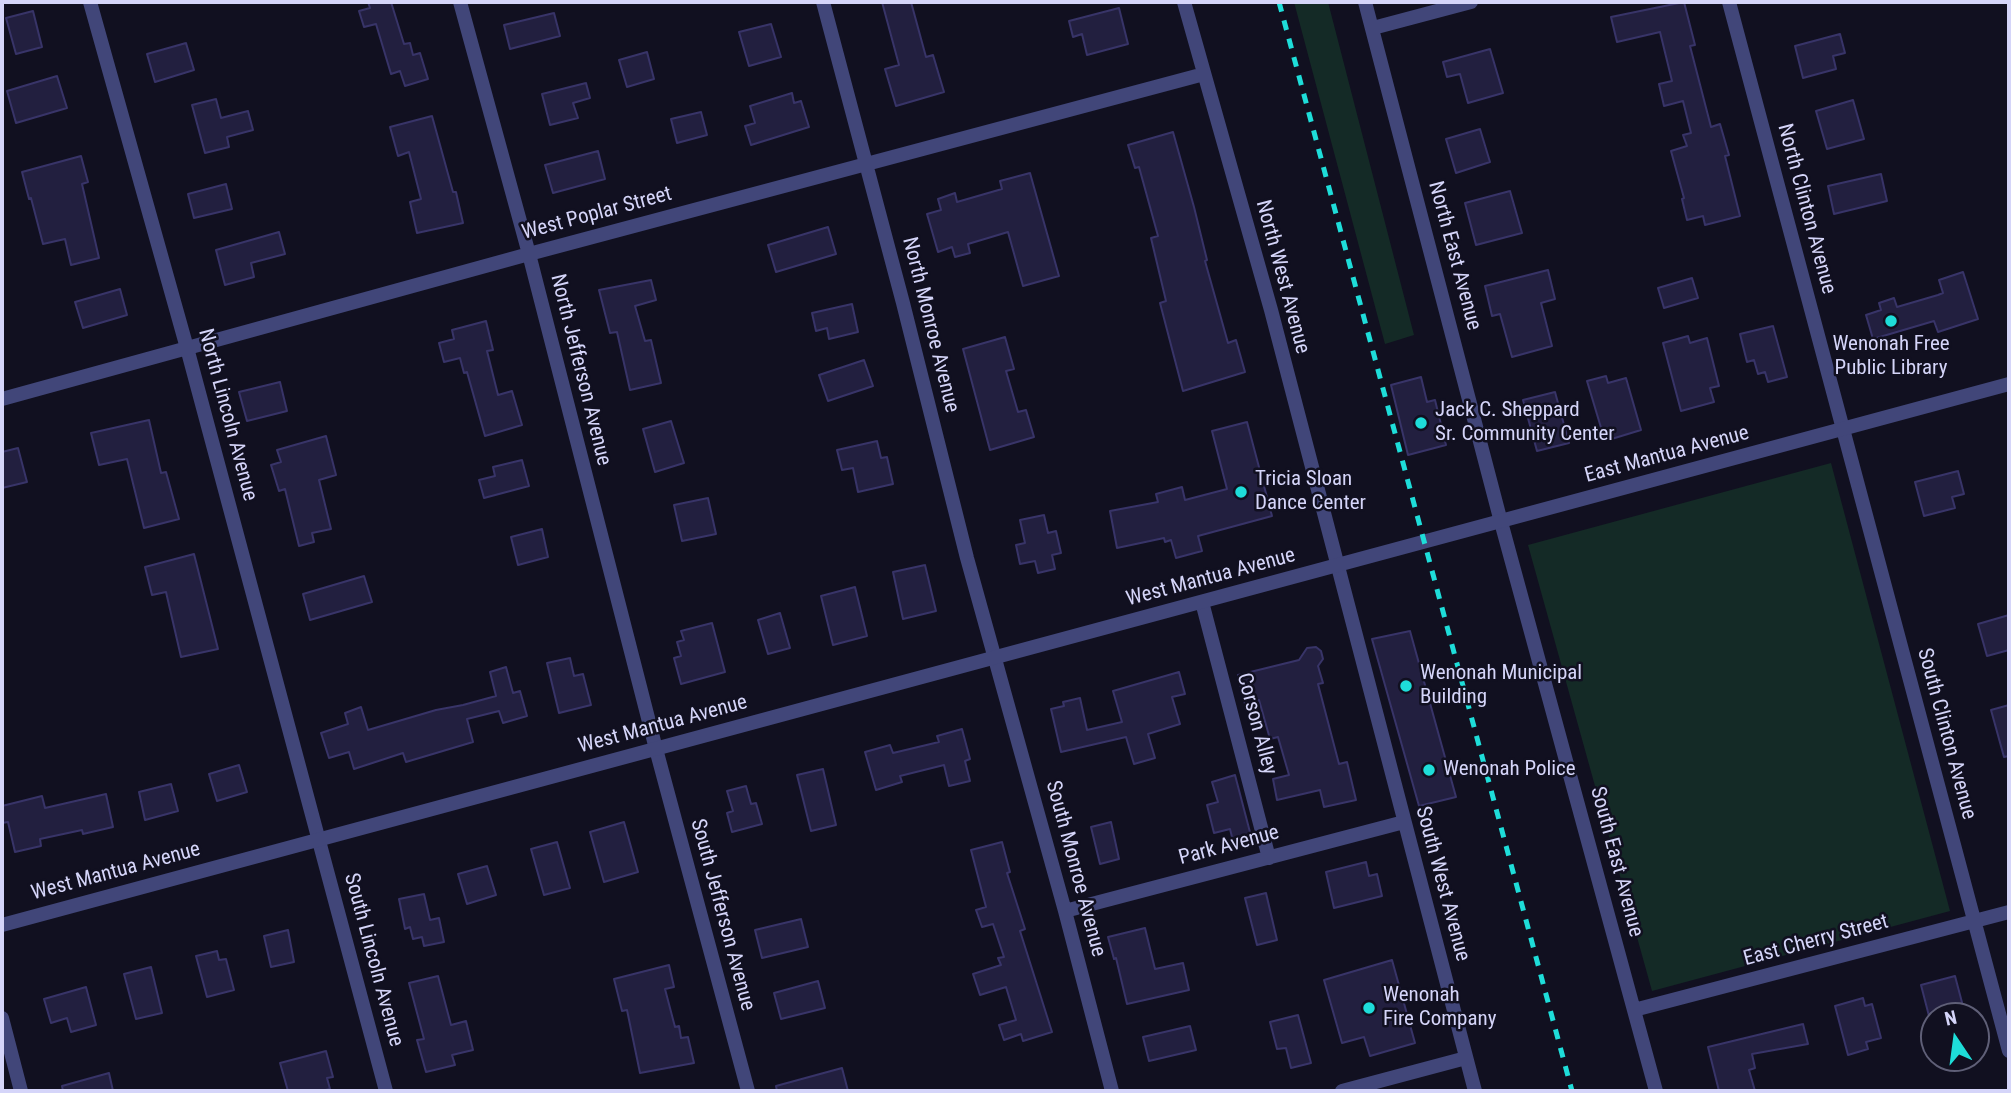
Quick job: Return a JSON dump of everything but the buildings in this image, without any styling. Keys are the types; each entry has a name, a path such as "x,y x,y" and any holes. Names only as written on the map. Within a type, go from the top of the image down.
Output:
{"street":[{"name":"North Lincoln Avenue","path":"90,2 187,348 319,839"},
{"name":"North Jefferson Avenue","path":"460,2 529,254 656,749"},
{"name":"North Monroe Avenue","path":"823,2 995,658"},
{"name":"North West Avenue","path":"1184,2 1271,310 1336,565"},
{"name":"North East Avenue","path":"1365,2 1502,522"},
{"path":"1373,28 1471,2"},
{"name":"North Clinton Avenue","path":"1729,2 1844,428"},
{"name":"West Poplar Street","path":"2,399 529,254 1203,74"},
{"name":"East Mantua Avenue","path":"1336,565 2009,384"},
{"name":"South Clinton Avenue","path":"1844,428 2009,1051"},
{"name":"South East Avenue","path":"1502,522 1656,1091"},
{"name":"West Mantua Avenue","path":"2,925 1336,565"},
{"name":"South West Avenue","path":"1336,565 1475,1091"},
{"name":"Corson Alley","path":"1202,602 1269,858"},
{"name":"South Monroe Avenue","path":"995,658 1112,1091"},
{"name":"South Jefferson Avenue","path":"656,749 748,1091"},
{"name":"Park Avenue","path":"1065,911 1404,822"},
{"name":"South Lincoln Avenue","path":"319,839 386,1091"},
{"name":"East Cherry Street","path":"1634,1010 2009,912"},
{"path":"2,1018 21,1091"},
{"path":"1342,1091 1466,1058"}],"green space":[{"path":"1294,2 1328,2 1414,335 1385,344"},
{"path":"1831,463 1950,911 1652,991 1528,545"}],"railway":[{"path":"1279,2 1572,1091"}],"place":[{"name":"Wenonah Free Public Library","path":"1891,321"},
{"name":"Jack C. Sheppard Sr. Community Center","path":"1421,423"},
{"name":"Tricia Sloan Dance Center","path":"1241,492"},
{"name":"Wenonah Municipal Building","path":"1406,686"},
{"name":"Wenonah Police","path":"1429,770"},
{"name":"Wenonah Fire Company","path":"1369,1008"}]}
